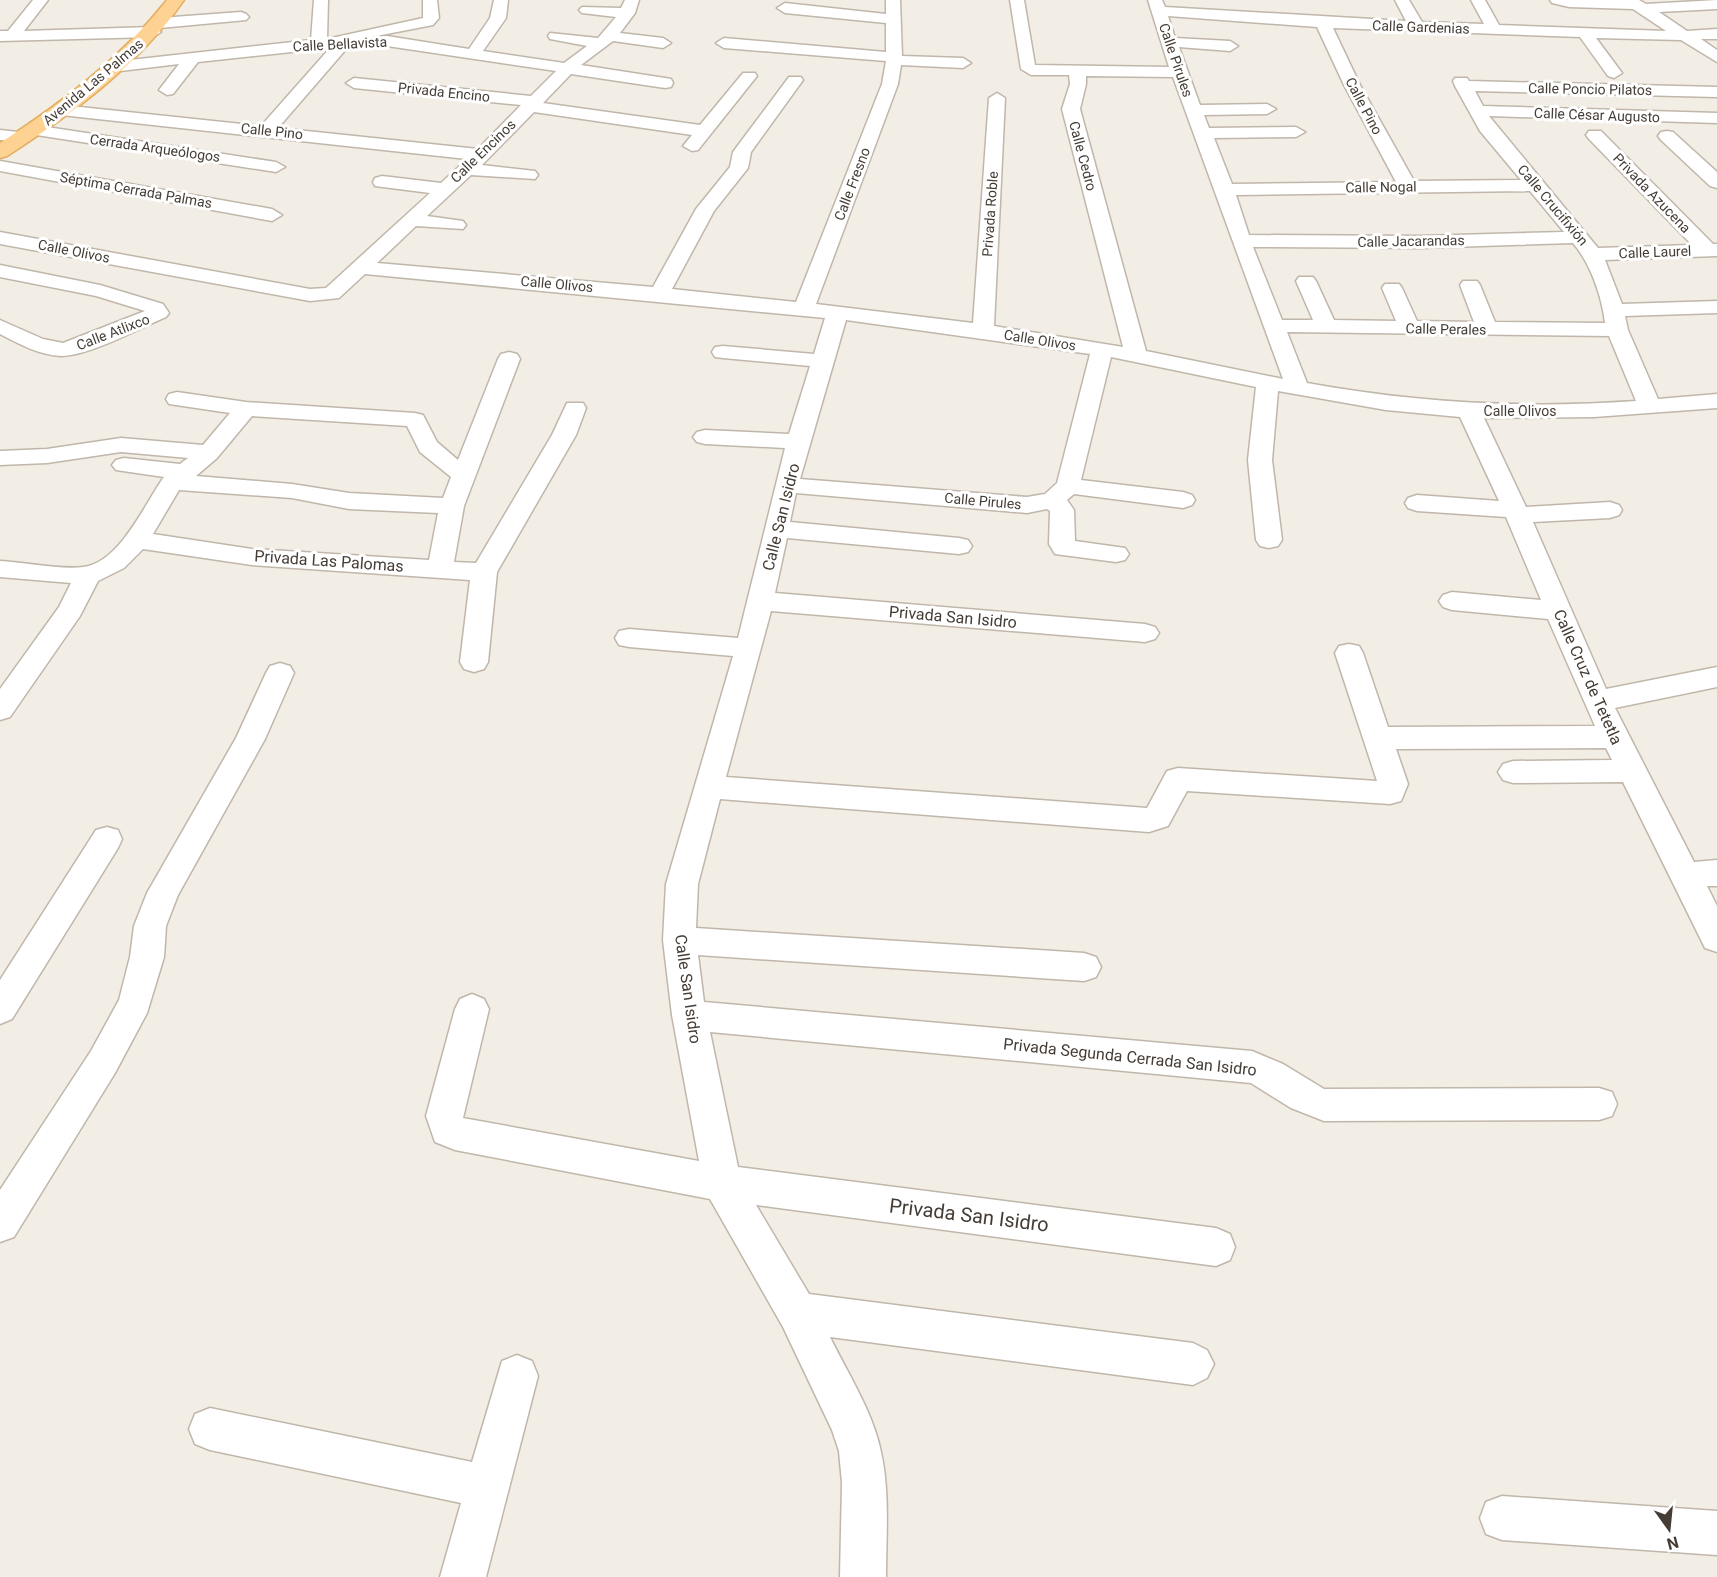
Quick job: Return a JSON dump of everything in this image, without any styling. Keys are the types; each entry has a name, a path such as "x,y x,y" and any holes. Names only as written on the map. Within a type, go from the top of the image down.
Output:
{"main road":[{"name":"Avenida Las Palmas","path":"0,152 61,110 108,60 128,54 156,27 176,0"}],"street":[{"path":"6,36 41,0"},
{"path":"319,44 321,0"},
{"path":"267,130 344,42 362,34 428,22 431,18 430,0"},
{"path":"474,53 498,18 501,0"},
{"name":"Calle Fresno","path":"803,310 884,103 894,58 893,0"},
{"path":"1017,0 1028,68 1035,71 1179,72"},
{"path":"1252,0 1259,18"},
{"path":"1402,0 1417,27"},
{"path":"1478,0 1494,29"},
{"path":"1713,0 1717,3"},
{"path":"1559,1 1636,5 1717,3"},
{"name":"Calle Gardenias","path":"1157,5 1259,18 1331,23 1683,36 1717,33"},
{"name":"Calle Pirules","path":"1157,5 1168,42 1225,190 1241,241 1298,389"},
{"path":"1636,5 1683,36 1712,63"},
{"path":"588,10 630,6"},
{"name":"Calle Encinos","path":"325,295 337,290 482,155 568,68 605,39 630,6"},
{"path":"785,8 892,19"},
{"name":"Calle Pino","path":"1332,8 1331,23 1352,85 1407,187"},
{"path":"6,36 156,27 241,17"},
{"path":"1586,33 1614,73"},
{"path":"556,36 663,43"},
{"name":"Calle Bellavista","path":"108,60 194,57 319,44 387,41 568,68"},
{"path":"1168,42 1230,46"},
{"path":"724,43 963,63"},
{"path":"167,90 194,57"},
{"path":"568,68 665,83"},
{"name":"Calle Cedro","path":"1077,71 1078,84 1071,109 1136,355"},
{"path":"689,150 749,76"},
{"path":"660,292 705,209 739,168 742,152 770,118 795,80"},
{"name":"Privada Encino","path":"354,83 532,103 703,131"},
{"name":"Calle Poncio Pilatos","path":"1462,83 1717,92"},
{"name":"Calle Crucifixión","path":"1462,83 1486,127 1587,245 1650,407"},
{"name":"Privada Roble","path":"982,331 997,98"},
{"path":"1193,110 1268,109"},
{"name":"Calle Pino","path":"61,110 267,130 482,155"},
{"name":"Calle César Augusto","path":"1477,111 1717,118"},
{"path":"717,113 770,118"},
{"path":"1203,133 1296,132"},
{"name":"Cerrada Arqueólogos","path":"0,135 29,134 276,167"},
{"name":"Privada Azucena","path":"1595,135 1713,250"},
{"path":"1667,136 1717,182"},
{"name":"Séptima Cerrada Palmas","path":"0,166 272,214"},
{"path":"467,169 529,176"},
{"path":"1218,171 1241,171"},
{"path":"1263,171 1297,172"},
{"path":"381,182 444,189"},
{"name":"Calle Nogal","path":"1225,190 1538,185"},
{"path":"410,220 456,225"},
{"name":"Calle Olivos","path":"0,238 310,295 325,295"},
{"name":"Calle Jacarandas","path":"1241,241 1587,245"},
{"name":"Calle Laurel","path":"1587,245 1713,250"},
{"name":"Calle Olivos","path":"361,268 660,292 982,331 1136,355 1298,389 1374,401 1469,411 1650,407 1717,401"},
{"name":"Calle Atlixco","path":"0,272 100,291 156,308 159,313 73,348 58,351 46,348 0,326"},
{"path":"1306,281 1326,326"},
{"path":"1470,285 1488,330"},
{"path":"1392,288 1409,328"},
{"name":"Calle Perales","path":"1275,326 1488,330 1615,320 1717,308"},
{"name":"Calle San Isidro","path":"837,314 786,485 749,648 682,884 680,940 689,1015 722,1183 797,1313 851,1424 860,1451 864,1483 863,1577"},
{"path":"1102,350 1061,493 1062,544 1064,548 1116,554"},
{"path":"723,352 824,361"},
{"path":"440,568 452,506 509,359"},
{"path":"1268,383 1260,460 1269,540"},
{"path":"177,399 246,409 415,420 421,428 422,439 438,458 464,475"},
{"path":"474,662 484,572 564,435 575,408"},
{"path":"0,569 88,576 115,562 137,540 180,477 210,453 246,409"},
{"name":"Calle Cruz de Tetetla","path":"1469,411 1516,513 1597,701 1717,938"},
{"path":"705,438 800,442"},
{"path":"0,458 47,456 121,445 210,453"},
{"path":"124,465 180,477 292,491 349,501 452,506"},
{"name":"Calle Pirules","path":"786,485 1027,505 1061,493 1183,500"},
{"path":"1417,502 1516,513 1610,510"},
{"path":"776,529 959,546"},
{"name":"Privada Las Palomas","path":"137,540 252,557 484,572"},
{"path":"0,710 72,610 88,576"},
{"name":"Privada San Isidro","path":"761,601 1145,633"},
{"path":"1452,602 1559,611"},
{"path":"629,639 749,648"},
{"path":"708,788 1149,820 1157,818 1175,782 1185,778 1375,794 1390,793 1393,784 1349,653"},
{"path":"0,1224 103,1062 135,1003 147,957 150,926 163,892 250,739 280,673"},
{"path":"1597,701 1717,677"},
{"path":"1378,738 1615,737"},
{"path":"1513,772 1631,771"},
{"path":"0,1009 107,839"},
{"path":"1684,875 1717,873"},
{"path":"680,940 1084,967"},
{"name":"Privada San Isidro","path":"472,1009 445,1106 445,1124 448,1130 455,1133 722,1183 1216,1247"},
{"name":"Privada Segunda Cerrada San Isidro","path":"689,1015 1252,1067 1267,1071 1305,1100 1324,1105 1599,1104"},
{"path":"797,1313 1193,1364"},
{"path":"463,1577 517,1376"},
{"path":"210,1429 488,1487"},
{"path":"1502,1518 1717,1533"}]}
